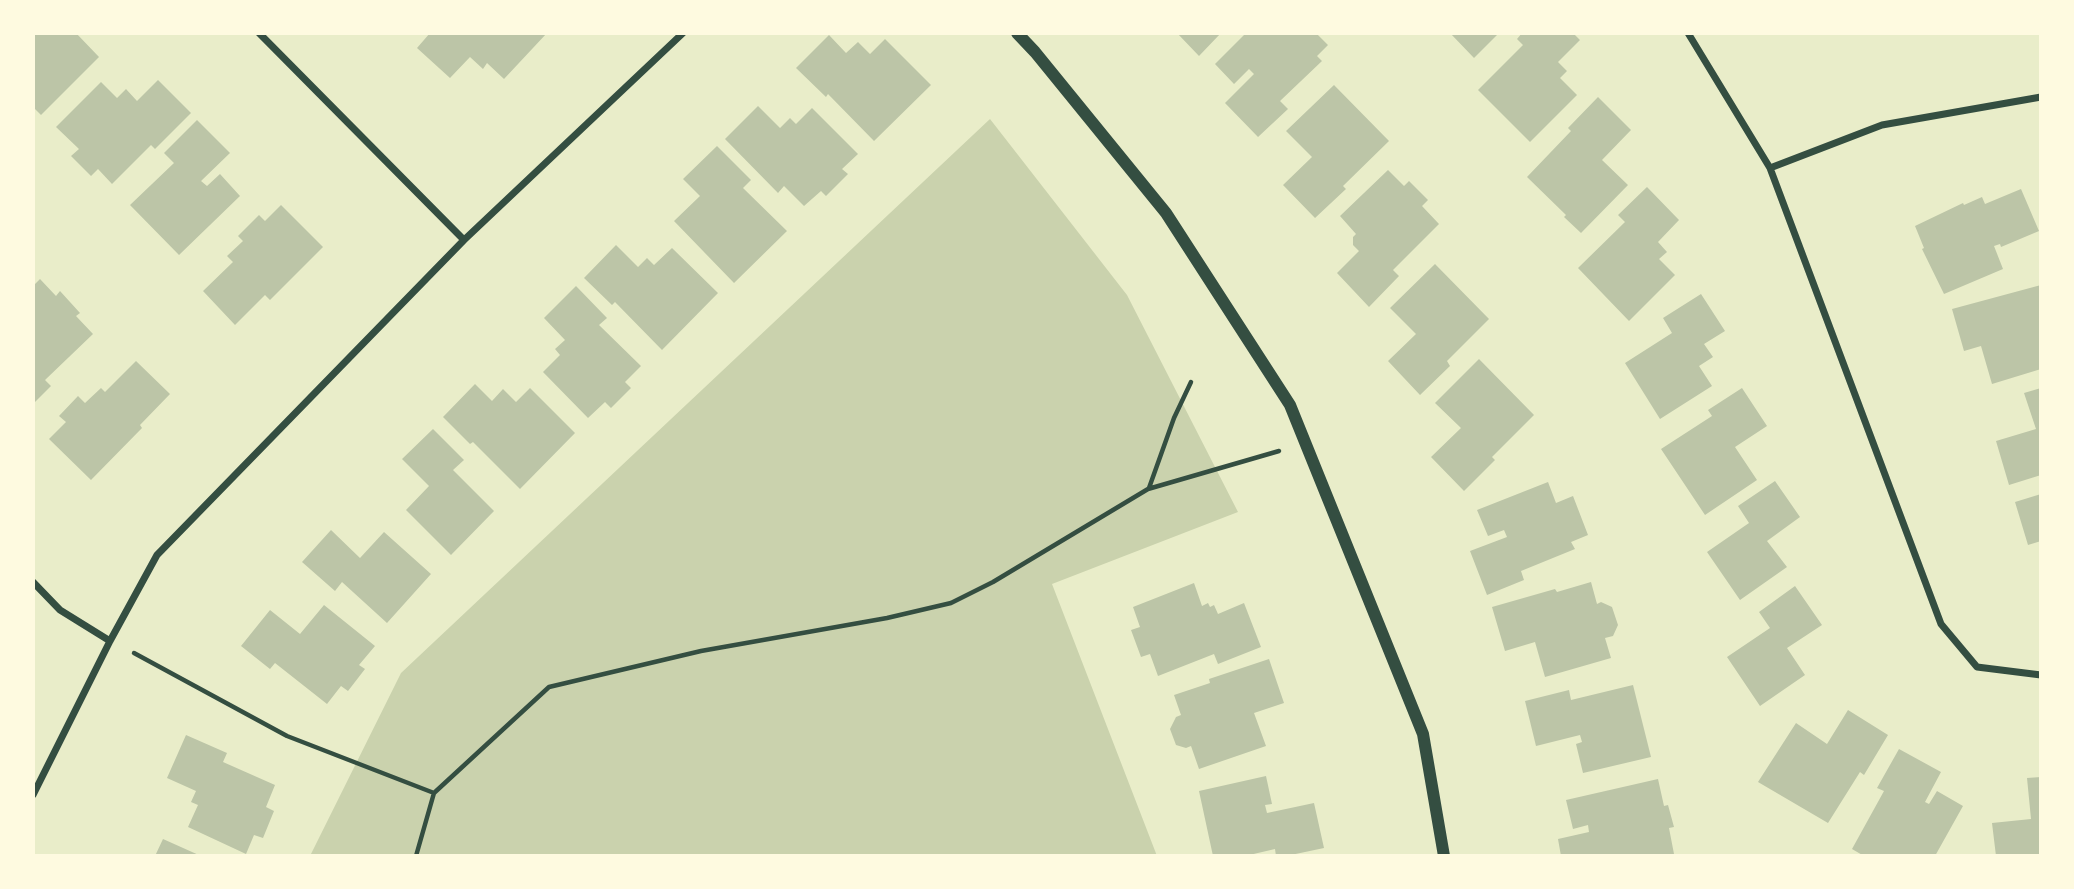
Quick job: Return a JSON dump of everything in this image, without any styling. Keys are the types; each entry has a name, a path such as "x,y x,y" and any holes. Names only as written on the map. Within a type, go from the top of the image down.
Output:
{"street":[{"path":"259,33 464,240"},
{"path":"33,795 110,641 157,555 464,240 683,33"},
{"path":"1017,33 1166,213 1290,405 1423,734 1444,856"},
{"path":"1688,33 1770,168 1941,624 1977,667 2041,675"},
{"path":"1770,168 1882,125 2041,97"},
{"path":"33,582 60,610 110,641"}],"path":[{"path":"1148,489 1174,418 1191,382"},
{"path":"416,856 434,793 549,687 701,652 887,618 951,603 993,582 1148,489 1305,443"},
{"path":"110,641 288,736 434,793"}],"green space":[{"path":"990,119 1127,295 1238,512 1052,584 1157,856 310,856 401,673"}],"building":[{"path":"33,33 76,33 99,57 41,115 33,107"},
{"path":"430,33 547,33 504,79 487,63 483,69 470,57 450,78 417,48"},
{"path":"1177,33 1221,33 1199,56"},
{"path":"1246,33 1316,33 1328,45 1317,56 1322,61 1280,101 1288,109 1258,137 1225,103 1254,74 1249,69 1234,84 1215,64"},
{"path":"1450,33 1499,33 1474,58"},
{"path":"1522,33 1573,33 1580,40 1558,62 1567,71 1560,78 1577,95 1530,142 1478,90 1523,45 1517,39"},
{"path":"829,35 846,53 858,42 870,54 885,39 931,85 874,141 828,94 826,97 796,68"},
{"path":"158,80 191,113 155,149 151,145 112,184 98,169 91,176 71,156 79,149 56,127 101,82 117,98 126,89 137,101"},
{"path":"1334,85 1389,141 1343,186 1346,189 1315,218 1283,185 1312,157 1286,131"},
{"path":"1598,97 1631,130 1602,160 1628,185 1581,233 1527,177 1571,131 1568,128"},
{"path":"758,106 780,128 790,118 796,124 812,108 858,154 842,169 848,174 826,196 821,191 804,206 784,186 778,193 725,139"},
{"path":"197,120 230,153 201,181 207,186 220,174 240,196 179,255 130,205 174,163 164,153"},
{"path":"717,146 751,180 743,188 787,231 734,283 674,221 700,196 683,179"},
{"path":"1388,170 1404,186 1409,181 1428,200 1422,206 1439,224 1393,270 1399,276 1369,307 1337,273 1359,251 1353,245 1353,237 1356,234 1340,216"},
{"path":"1647,187 1679,220 1658,242 1667,252 1659,259 1675,275 1629,321 1578,268 1625,222 1618,215"},
{"path":"2021,189 2039,231 2001,247 2000,244 1994,246 2003,269 1944,294 1922,249 1924,248 1915,226 1963,203 1964,205 1982,197 1985,204"},
{"path":"281,205 323,247 270,300 265,295 235,325 203,291 233,262 227,256 243,241 238,236 259,215 265,221"},
{"path":"616,245 638,267 647,258 654,265 672,248 718,293 662,350 615,302 612,305 584,278"},
{"path":"1435,264 1489,319 1447,361 1450,366 1420,395 1388,361 1416,334 1390,308"},
{"path":"40,279 56,296 60,291 80,313 76,316 93,334 45,380 51,386 33,404 33,286"},
{"path":"2041,285 2041,369 1992,384 1981,346 1964,351 1952,309"},
{"path":"576,286 607,318 599,325 641,366 625,382 631,388 611,408 605,402 588,418 543,372 560,355 555,349 565,340 544,318"},
{"path":"1701,294 1725,331 1704,344 1713,357 1699,366 1712,386 1660,419 1625,363 1672,333 1663,318"},
{"path":"1479,359 1534,415 1492,457 1495,460 1464,491 1431,457 1461,428 1435,403"},
{"path":"136,361 170,394 140,425 142,428 91,480 49,439 66,422 59,416 78,396 85,403 101,388 105,392"},
{"path":"475,384 492,401 503,389 516,402 530,388 575,433 520,489 473,442 470,444 443,417"},
{"path":"1742,388 1767,426 1735,447 1757,480 1705,515 1661,449 1712,416 1708,410"},
{"path":"2041,388 2041,475 2009,485 1996,441 2036,429 2024,393"},
{"path":"433,429 464,460 453,470 494,511 451,555 406,510 429,486 402,459"},
{"path":"1775,481 1800,517 1767,541 1787,567 1740,600 1707,552 1749,523 1738,506"},
{"path":"1548,482 1556,503 1573,496 1588,535 1571,542 1575,549 1521,571 1524,580 1487,595 1470,551 1507,537 1504,530 1488,536 1477,510"},
{"path":"2041,494 2041,541 2028,545 2015,502"},
{"path":"331,530 360,558 384,532 431,574 387,623 342,582 335,591 302,562"},
{"path":"1591,582 1597,604 1601,602 1612,607 1618,625 1613,636 1605,638 1611,658 1545,677 1535,642 1505,651 1492,607"},
{"path":"1194,583 1202,606 1208,603 1210,607 1214,605 1218,614 1244,603 1261,647 1218,664 1214,654 1158,676 1150,654 1141,657 1131,630 1140,627 1133,607"},
{"path":"1795,586 1822,625 1787,648 1805,675 1760,706 1727,657 1770,628 1759,612"},
{"path":"324,605 375,646 359,665 365,669 348,691 341,686 327,704 275,663 270,669 241,646 270,610 300,634"},
{"path":"1269,659 1284,703 1254,713 1266,746 1199,769 1191,746 1186,748 1176,745 1170,729 1176,717 1181,715 1174,695 1210,683 1209,679"},
{"path":"1633,685 1651,757 1583,773 1576,744 1582,742 1580,735 1536,746 1525,701 1569,690 1571,700"},
{"path":"1848,710 1888,735 1864,775 1860,772 1828,823 1758,782 1796,723 1827,744"},
{"path":"186,735 227,753 223,762 275,785 266,807 274,811 263,838 254,835 246,854 188,827 198,805 191,802 196,791 167,778"},
{"path":"1899,749 1941,772 1925,802 1929,804 1937,791 1963,806 1935,856 1864,856 1852,849 1884,791 1877,788"},
{"path":"1266,776 1272,804 1265,805 1267,813 1314,803 1324,848 1286,856 1276,856 1275,849 1245,856 1213,856 1199,791"},
{"path":"2041,777 2041,856 1996,856 1992,823 2031,819 2027,778"},
{"path":"1658,779 1664,806 1668,805 1674,827 1669,828 1674,854 1561,856 1558,839 1589,832 1588,825 1573,829 1566,800"},
{"path":"163,839 201,856 155,856"}]}
